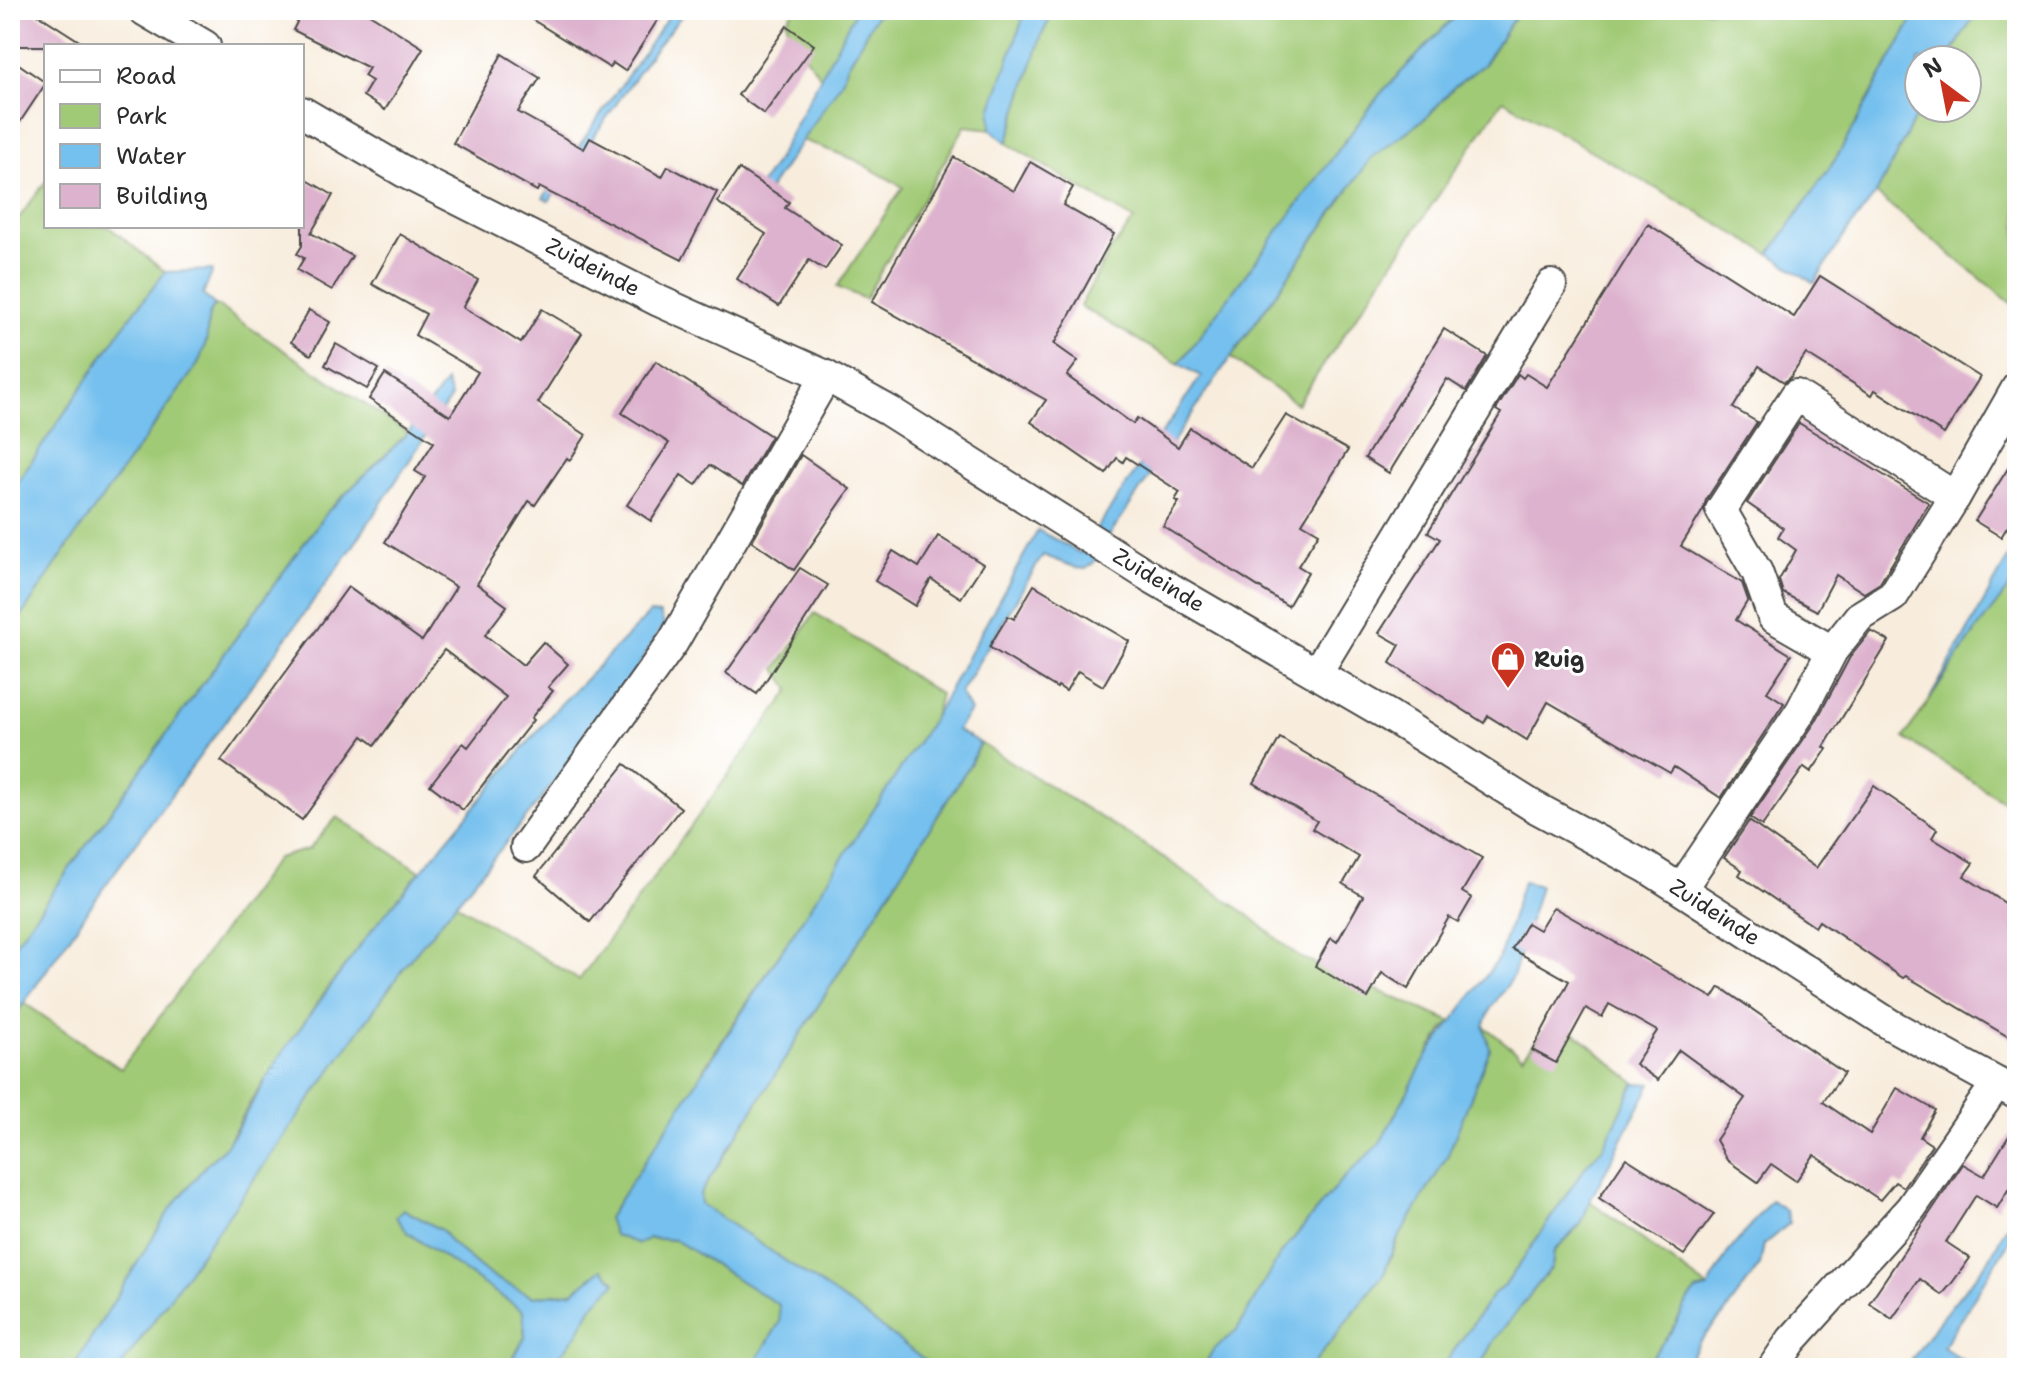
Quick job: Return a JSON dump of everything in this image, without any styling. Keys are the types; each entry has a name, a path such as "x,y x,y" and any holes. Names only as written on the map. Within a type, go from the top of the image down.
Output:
{"street":[{"path":"144,10 202,44"},
{"name":"Zuideinde","path":"304,113 408,174 659,301 826,376 889,411 1149,576 1317,672 1533,806 1626,855 1891,1025 2007,1089 1911,1208 1792,1340 1773,1368"},
{"path":"1317,672 1551,285"},
{"path":"526,847 673,642 826,376"},
{"path":"1681,889 1801,711 1832,651 1859,617 1893,596 1955,497 2017,388"},
{"path":"1832,651 1773,617 1757,572 1721,510 1796,395 1955,497"}],"green space":[{"path":"794,10 856,10 821,77 791,38 786,21"},
{"path":"879,10 1026,10 992,110 991,129 965,126 865,299 837,287 903,187 853,159 802,140 841,83"},
{"path":"1055,10 1461,10 1381,93 1179,364 1080,306 1109,252 1134,220 1007,143 1042,34"},
{"path":"1519,10 1918,10 1837,157 1770,254 1503,100 1297,404 1231,358 1371,158 1428,116 1453,88 1484,64"},
{"path":"1978,10 2017,10 2017,308 1876,194 1912,124 1983,124 1983,44 1957,44"},
{"path":"44,184 44,228 110,228 165,272 123,327 10,493 10,230"},
{"path":"216,305 408,433 326,513 10,951 10,633 207,336 207,319"},
{"path":"2017,577 2017,810 1904,738 1975,632"},
{"path":"815,613 940,694 934,717 902,769 704,1068 649,1238 675,1240 779,1305 780,1322 752,1368 550,1368 578,1333 592,1306 616,1282 602,1269 573,1292 533,1297 491,1276 450,1242 443,1231 408,1233 523,1311 525,1337 508,1368 120,1368 407,963 455,903 579,980 790,690 776,669"},
{"path":"980,743 1142,843 1247,914 1299,957 1452,1022 1427,1056 1380,1143 1339,1183 1280,1255 1237,1330 1213,1350 1203,1368 935,1368 701,1204 700,1194 970,764"},
{"path":"337,817 420,871 327,989 251,1101 227,1145 206,1165 169,1211 73,1368 10,1368 10,1023 24,1003 121,1069 277,858 309,849"},
{"path":"1554,1018 1635,1083 1603,1148 1588,1163 1504,1287 1494,1293 1442,1368 1310,1368 1384,1274 1484,1026 1523,1057"},
{"path":"1590,1201 1708,1288 1696,1292 1673,1329 1640,1368 1479,1368 1494,1340 1552,1267 1554,1252 1581,1224"}],"water":[{"path":"673,10 686,10 653,51 549,201 543,198"},
{"path":"856,10 879,10 841,83 749,219 742,214 776,161"},
{"path":"1026,10 1055,10 1042,34 1007,143 991,129 991,110"},
{"path":"1461,10 1519,10 1484,64 1453,88 1428,116 1371,158 1217,377 1094,562 1086,569 1077,568 1043,555 960,693 970,711 957,730 980,743 970,764 700,1194 701,1204 854,1307 935,1368 752,1368 780,1322 779,1305 675,1240 649,1238 639,1244 614,1235 608,1218 934,717 1038,530 1080,553 1201,376 1179,364 1381,93"},
{"path":"1918,10 1978,10 1957,44 1903,44 1903,124 1912,124 1876,194 1814,283 1770,254 1837,157"},
{"path":"213,270 203,295 215,305 209,317 198,364 10,633 10,493 123,327 165,272"},
{"path":"446,382 451,397 350,551 104,887 10,1023 10,951 326,513 408,433"},
{"path":"2017,542 2017,577 1930,698"},
{"path":"650,613 660,614 664,624 615,704 407,963 120,1368 73,1368 169,1211 206,1165 227,1145 282,1053 370,932 557,708"},
{"path":"1523,882 1540,886 1513,977 1491,1008 1484,1026 1490,1049 1447,1157 1395,1244 1384,1273 1310,1368 1203,1368 1213,1350 1237,1330 1280,1255 1339,1183 1380,1143 1427,1056 1499,958"},
{"path":"1635,1083 1651,1084 1581,1224 1554,1251 1552,1267 1494,1340 1479,1368 1442,1368 1494,1293 1504,1287 1588,1163 1603,1148"},
{"path":"1771,1200 1786,1210 1790,1223 1764,1244 1760,1265 1699,1342 1684,1368 1640,1368 1673,1329 1696,1291 1708,1288 1727,1254"},
{"path":"2017,1206 2017,1229 1943,1347 1974,1368 1906,1368 1938,1322 1990,1258"},
{"path":"403,1209 443,1231 450,1242 491,1276 533,1297 573,1292 602,1269 616,1283 592,1306 578,1333 550,1368 508,1368 525,1337 523,1311 408,1233 396,1217"}],"building":[{"path":"10,10 31,10 84,44 44,44 10,46"},
{"path":"303,10 363,10 423,48 385,110 363,96 372,81 364,76 369,68 293,30"},
{"path":"517,10 664,10 625,71 613,63 610,68"},
{"path":"787,26 814,45 764,114 738,95"},
{"path":"502,54 540,78 518,112 584,149 590,138 662,177 668,166 717,192 682,260 539,187 537,191 453,143"},
{"path":"10,58 44,82 44,86 10,137"},
{"path":"954,157 1014,191 1030,162 1073,187 1063,205 1114,234 1054,344 1078,361 1067,376 1133,424 1137,418 1178,447 1190,428 1252,468 1286,415 1348,450 1302,523 1319,533 1298,566 1308,572 1288,606 1163,526 1179,502 1175,500 1180,492 1126,457 1123,462 1117,458 1106,474 1031,422 1046,400 872,302"},
{"path":"739,169 789,202 785,208 842,245 825,270 809,260 779,306 737,279 766,234 717,202"},
{"path":"304,178 333,195 311,233 352,256 332,290 297,270 304,258 297,254 302,246"},
{"path":"1648,224 1794,317 1820,276 1980,377 1944,434 1875,390 1872,395 1806,354 1784,382 1759,366 1733,408 1757,422 1706,500 1681,546 1742,583 1748,600 1736,620 1791,655 1767,692 1784,703 1721,798 1674,767 1670,773 1548,702 1527,740 1488,716 1484,723 1390,663 1400,645 1379,633 1440,539 1428,532 1501,413 1496,410 1518,374 1523,378 1526,374 1547,387"},
{"path":"400,234 478,280 463,307 521,343 542,309 582,333 538,403 586,435 535,505 529,501 477,584 507,606 485,635 523,665 543,642 568,664 548,687 553,691 531,718 533,720 463,810 430,785 463,743 468,747 506,697 444,650 375,745 363,736 302,820 221,761 348,587 422,641 456,587 385,542 425,477 415,471 434,442 369,399 385,374 450,416 478,372 415,335 426,314 372,284"},
{"path":"309,310 330,322 311,355 291,342"},
{"path":"1444,329 1487,356 1466,391 1447,379 1389,473 1365,458"},
{"path":"336,344 379,369 367,389 325,365"},
{"path":"656,361 771,436 742,486 710,465 696,485 681,475 651,521 627,505 669,443 622,413"},
{"path":"1799,423 1929,503 1880,583 1864,593 1836,575 1817,611 1783,593 1779,580 1796,550 1778,537 1783,528 1747,503"},
{"path":"2017,454 2017,512 2001,537 1975,521"},
{"path":"801,455 850,489 794,570 752,541"},
{"path":"938,536 983,564 961,598 931,579 915,606 875,581 893,551 919,567"},
{"path":"800,568 828,585 757,694 726,673"},
{"path":"1034,585 1129,641 1103,686 1078,671 1066,691 1057,688 989,647 1008,616 1014,619"},
{"path":"1871,631 1889,641 1824,747 1827,749 1811,772 1804,767 1762,826 1750,818 1816,721 1850,657"},
{"path":"1280,738 1482,858 1462,892 1472,898 1458,922 1449,917 1408,989 1382,973 1368,998 1315,966 1331,938 1337,942 1363,896 1343,884 1359,857 1312,829 1317,821 1254,783"},
{"path":"625,764 681,808 590,922 536,876"},
{"path":"1874,786 1937,829 1932,838 1973,863 1964,876 2017,911 2017,1042 1906,976 1903,978 1819,921 1815,927 1739,875 1742,870 1724,858 1749,821 1816,868"},
{"path":"1553,907 1713,998 1720,987 1844,1073 1823,1102 1870,1134 1897,1088 1935,1110 1920,1137 1932,1145 1903,1187 1895,1182 1880,1200 1814,1155 1796,1181 1771,1164 1758,1182 1727,1160 1716,1140 1745,1098 1679,1050 1658,1080 1635,1064 1657,1031 1609,1004 1602,1017 1586,1008 1556,1063 1532,1050 1569,981 1512,949 1527,923 1539,930"},
{"path":"2017,1123 2017,1175 1997,1208 1976,1195 1946,1242 1970,1258 1952,1283 1942,1295 1920,1279 1892,1319 1869,1303 1963,1164 1984,1176"},
{"path":"1626,1158 1714,1214 1684,1255 1599,1198"}],"place":[{"name":"Ruig","path":"1508,690"}]}
